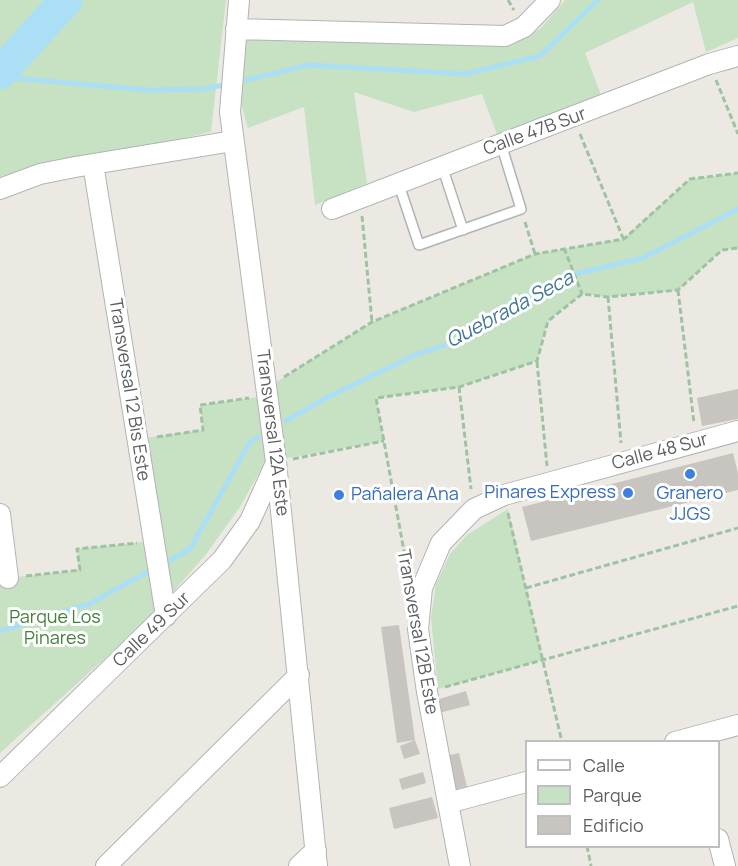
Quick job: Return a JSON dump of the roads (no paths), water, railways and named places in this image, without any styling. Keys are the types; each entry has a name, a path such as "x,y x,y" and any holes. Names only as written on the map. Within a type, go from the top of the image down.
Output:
{"street":[{"name":"Transversal 12A Este","path":"239,0 232,68 233,141 276,462 317,858"},
{"path":"236,29 505,36 524,27 550,0"},
{"name":"Calle 47B Sur","path":"332,209 710,64 738,56"},
{"path":"0,189 40,174 233,141"},
{"name":"Transversal 12 Bis Este","path":"93,164 166,616"},
{"name":"Calle 48 Sur","path":"418,629 422,588 433,557 450,531 474,509 504,495 548,482 738,431"},
{"name":"Calle 49 Sur","path":"0,777 166,616 238,541 261,500 276,462"},
{"path":"0,514 8,578"},
{"name":"Transversal 12B Este","path":"418,629 427,692 460,866"},
{"path":"106,866 299,675"},
{"path":"688,740 738,724"},
{"path":"448,803 525,782"},
{"path":"720,847 725,866"},
{"path":"299,866 317,858"}],"lane":[{"path":"399,185 419,245 521,210 501,144"},
{"path":"442,166 463,230"}],"waterway":[{"path":"0,73 66,0"},
{"path":"237,82 309,65 465,74 540,56 598,0"},
{"path":"0,77 148,90 204,89 228,84"},
{"name":"Quebrada Seca","path":"286,421 324,399 415,355 457,341 567,276 643,258 738,209"},
{"name":"Quebrada Seca","path":"163,564 190,549 250,442 258,437"},
{"name":"Quebrada Seca","path":"0,631 89,604 155,568"}],"place":[{"name":"Granero JJGS","path":"690,474"},
{"name":"Pinares Express","path":"628,493"},
{"name":"Pañalera Ana","path":"339,495"}],"park label":[{"name":"Parque Los Pinares","path":"55,628"}]}
